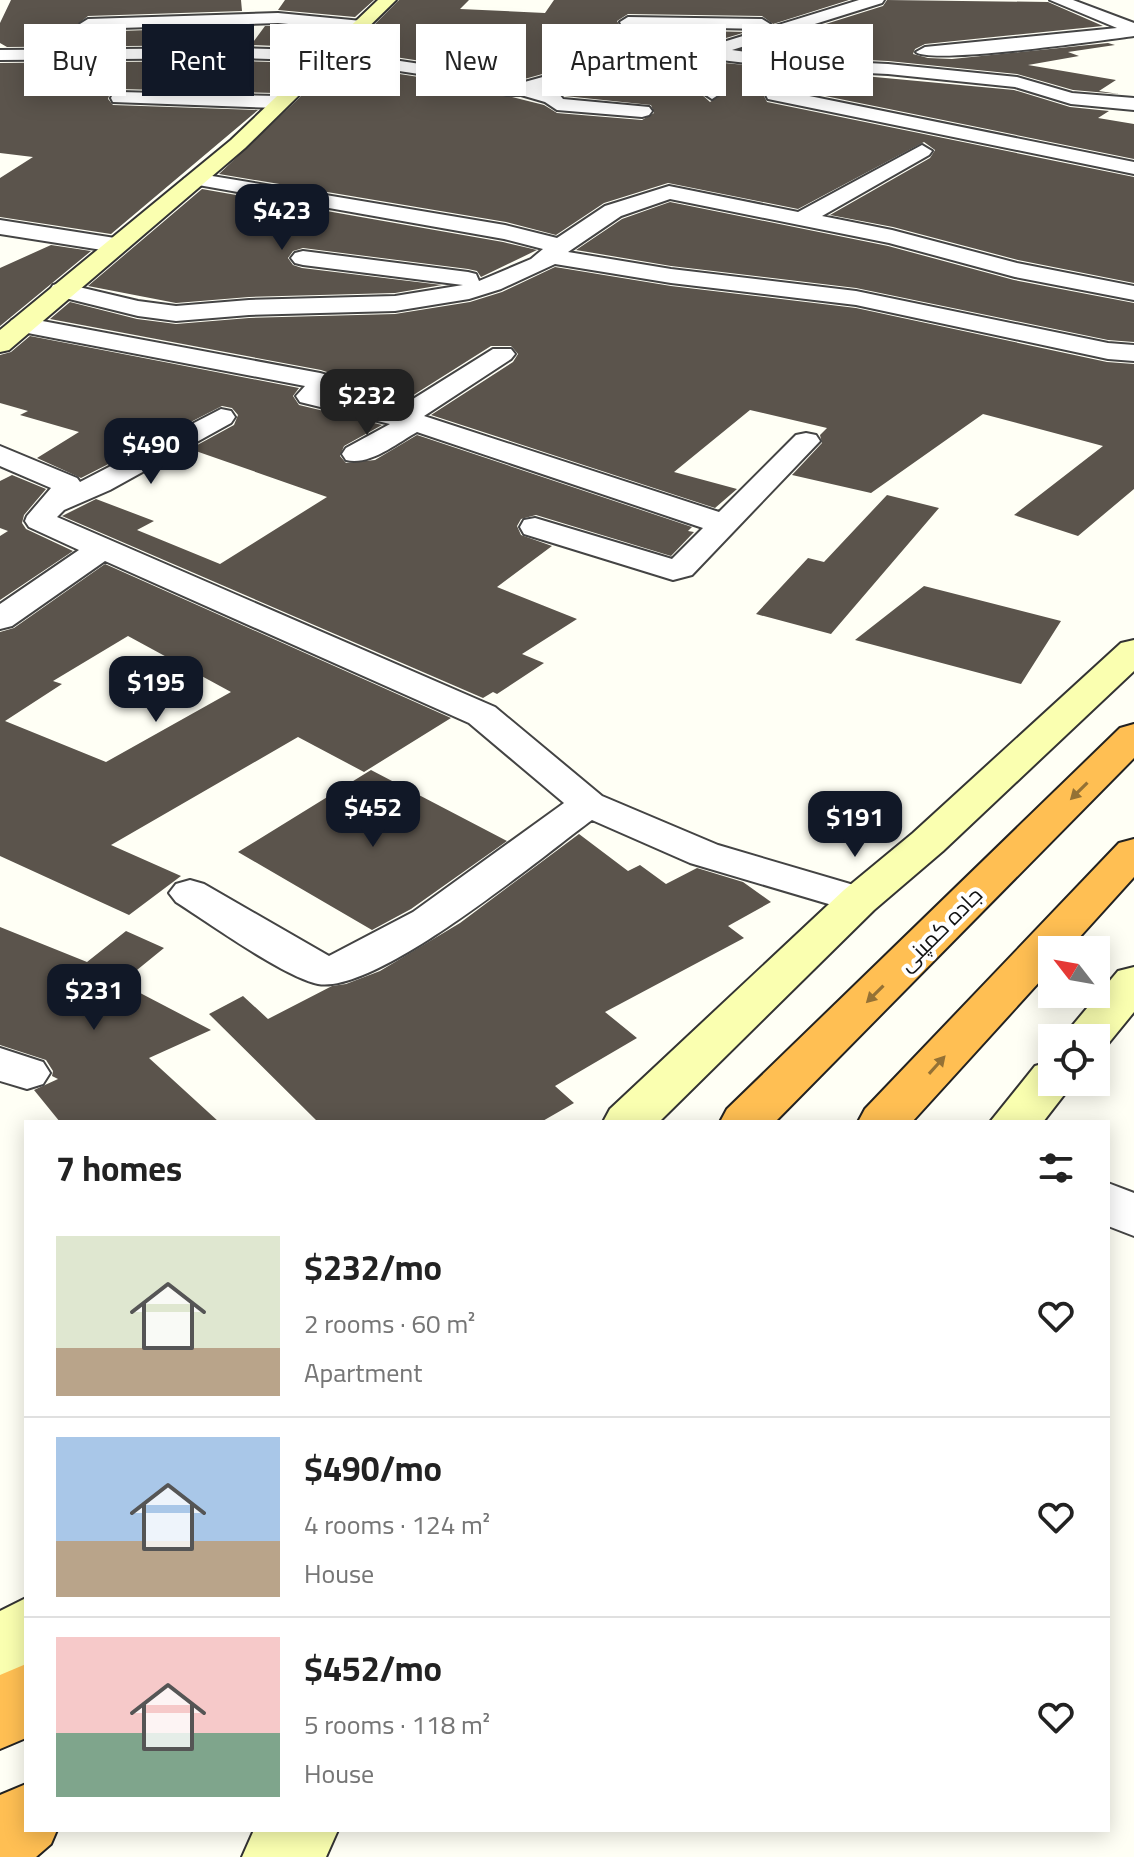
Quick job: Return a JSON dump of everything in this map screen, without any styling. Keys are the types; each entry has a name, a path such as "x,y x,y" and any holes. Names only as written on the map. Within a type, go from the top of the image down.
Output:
{"highway":[{"name":"جاده کمپنی","path":"747,1120 1134,736"},
{"path":"885,1120 1134,852"},
{"path":"0,1716 24,1698"},
{"path":"0,1841 24,1821"}],"street":[{"path":"364,24 388,0"},
{"path":"799,24 876,0"},
{"path":"1058,0 1134,29"},
{"path":"782,8 822,17"},
{"path":"1099,14 1134,8"},
{"path":"88,24 278,18 341,24"},
{"path":"628,22 764,24"},
{"path":"1008,29 1052,40"},
{"path":"873,58 1134,29"},
{"path":"126,55 270,54"},
{"path":"0,55 24,55"},
{"path":"873,70 989,79 1029,85 1093,102 1134,104"},
{"path":"526,90 552,98 557,104 642,111"},
{"path":"0,344 238,144 285,96"},
{"path":"780,96 1134,168"},
{"path":"120,98 278,102"},
{"path":"803,218 922,151"},
{"path":"194,179 544,240 556,245 553,253"},
{"path":"62,290 165,313 213,313 257,307 363,307 455,296 501,283 553,253 613,211 669,192 892,237 1029,273 1134,293"},
{"path":"0,227 115,245"},
{"path":"553,253 671,276 856,298 1108,351 1134,353"},
{"path":"303,258 501,283"},
{"path":"21,325 320,381 325,383 310,396 408,420 726,525"},
{"path":"356,454 502,354"},
{"path":"55,503 100,484 221,417"},
{"path":"535,527 673,570 681,568 806,441"},
{"path":"0,455 67,484 66,491 43,512 40,521 482,715 588,804 704,854 859,900"},
{"path":"0,619 104,547"},
{"path":"630,1120 859,900 928,842 1134,651"},
{"path":"190,893 316,969 331,971 354,963 428,921 588,804"},
{"path":"1098,1024 1134,982"},
{"path":"1017,1120 1038,1095"},
{"path":"1110,1203 1134,1217"},
{"path":"0,1663 24,1631"},
{"path":"278,1857 301,1832"}],"building":[{"path":"11,0 241,0 242,11 88,16 78,24 24,24 24,47 7,47 0,43 0,23"},
{"path":"285,0 374,0 355,17 278,10"},
{"path":"399,0 469,0 460,9 545,13 554,0 849,0 773,24 762,16 628,14 617,21 619,24 542,24 542,74 526,79 526,24 416,24 416,60 400,58 400,24 375,24"},
{"path":"887,0 1048,2 1103,26 925,44 915,49 913,54 952,59 1108,43 1115,45 1068,52 1079,56 1028,65 1116,80 1099,91 1119,94 1073,90 1017,74 873,60 873,24 826,24 883,6"},
{"path":"265,26 270,26 270,46 254,45"},
{"path":"142,30 142,46 126,46 126,31"},
{"path":"726,32 742,33 726,38"},
{"path":"254,61 270,62 270,93 254,92"},
{"path":"126,62 142,62 142,90 126,89"},
{"path":"0,63 24,63 24,96 109,96 113,105 258,110 111,234 0,217 0,178 33,157 0,153"},
{"path":"726,63 742,65 742,96 764,96 767,102 1134,177 1134,283 1018,260 893,227 830,215 930,158 935,150 924,142 798,209 668,183 604,203 556,235 506,222 219,174 301,96 400,96 400,74 416,77 416,96 508,96 544,105 557,113 642,120 654,113 651,105 565,96 703,96 710,102 726,96"},
{"path":"873,77 1014,90 1070,107 1109,111 1098,118 1134,124 1134,159 825,96 873,96"},
{"path":"202,189 537,250 481,277 477,271 468,269 303,248 293,251 288,258 293,265 302,268 442,285 395,293 249,297 176,303 88,286"},
{"path":"670,202 888,246 1014,280 1134,303 1134,342 1108,340 856,288 671,266 576,250 622,219"},
{"path":"51,245 91,251 0,326 0,268"},
{"path":"555,267 671,286 856,308 1107,362 1134,364 1134,489 1078,536 1014,515 1103,446 983,414 871,493 792,475 822,443 820,435 827,428 750,410 674,472 737,489 715,508 431,415 513,362 518,354 511,346 491,346 396,406 335,391 341,383 336,375 321,370 50,319 70,302 137,319 176,324 249,318 395,314 470,302 502,292"},
{"path":"30,336 299,388 293,396 299,405 382,425 344,446 340,456 346,463 375,460 417,435 692,527 688,531 694,532 671,556 536,515 521,519 517,526 521,535 552,546 497,587 577,619 522,654 544,663 497,694 493,692 483,698 62,516 96,499 154,521 137,530 220,564 327,497 190,449 234,425 238,415 232,408 222,406 81,478 37,458 79,432 20,415 28,411 0,403 0,355 11,352"},
{"path":"12,475 46,489 24,515 22,523 26,529 73,551 0,600 0,536 8,531 0,528 0,481"},
{"path":"887,495 939,508 831,634 756,614 808,558 824,562"},
{"path":"105,564 451,718 364,772 298,737 111,845 181,876 129,915 0,856 0,632 14,628","holes":["128,636 231,692 106,762 5,721 62,684 53,681"]},
{"path":"924,586 1061,621 1021,684 855,640"},
{"path":"371,770 507,841 411,909 372,930 238,852"},
{"path":"579,834 628,871 640,865 666,884 697,868 743,882 771,902 728,926 744,938 605,1012 637,1038 555,1086 574,1103 544,1120 316,1120 209,1014 243,996 268,1019 332,986 380,971 460,923"},
{"path":"0,927 87,962 126,931 164,948 121,983 211,1030 149,1058 217,1120 58,1120 34,1090 58,1079 52,1076 53,1071 46,1060 0,1045"}]}
